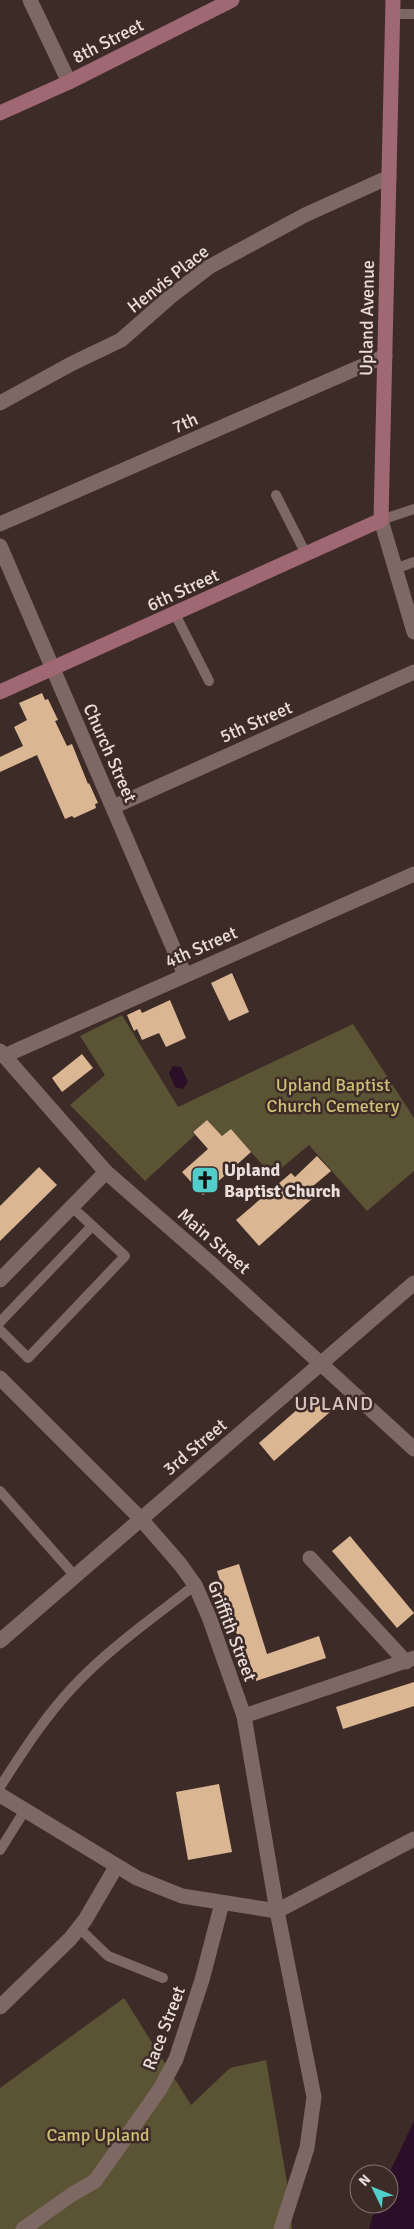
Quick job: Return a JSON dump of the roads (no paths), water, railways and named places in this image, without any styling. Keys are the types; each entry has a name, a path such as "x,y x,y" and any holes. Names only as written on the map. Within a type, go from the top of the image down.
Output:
{"street":[{"path":"30,0 69,82"},
{"name":"8th Street","path":"0,113 69,82 232,0"},
{"name":"Upland Avenue","path":"392,7 381,520 414,632"},
{"name":"Henvis Place","path":"0,403 71,364 121,340 170,297 210,267 305,214 389,177"},
{"name":"7th","path":"0,524 385,356"},
{"name":"6th Street","path":"0,692 381,520"},
{"name":"Church Street","path":"0,546 185,975"},
{"name":"5th Street","path":"114,807 414,672"},
{"name":"4th Street","path":"2,1053 414,874"},
{"name":"Main Street","path":"2,1053 106,1172 322,1364 414,1449"},
{"path":"0,1280 106,1172"},
{"name":"3rd Street","path":"0,1641 414,1283"},
{"name":"Griffith Street","path":"0,1378 140,1518 180,1564 195,1585 209,1617 244,1716 278,1911 314,2097 307,2148 281,2229"},
{"path":"244,1716 410,1660 310,1558"},
{"path":"0,1795 137,1878 182,1896 278,1911 414,1839"},
{"path":"0,2007 79,1928 116,1867"},
{"name":"Race Street","path":"23,2229 71,2195 95,2181 160,2089 178,2050 202,1980 222,1903"}],"lane":[{"path":"392,7 414,14"},
{"path":"276,495 306,554"},
{"path":"381,520 414,509"},
{"path":"396,569 414,562"},
{"path":"175,614 209,681"},
{"path":"0,1330 28,1358 125,1256 72,1207"},
{"path":"0,1322 92,1226"},
{"path":"0,1491 75,1576"},
{"path":"0,1787 30,1742 72,1688 112,1651 195,1585"},
{"path":"0,1850 25,1810"},
{"path":"79,1928 108,1956 163,1978"}],"place":[{"name":"Upland Baptist Church","path":"205,1180"}],"district":[{"name":"UPLAND","path":"334,1403"}],"park label":[{"name":"Upland Baptist Church Cemetery","path":"333,1095"},
{"name":"Camp Upland","path":"98,2135"}]}
